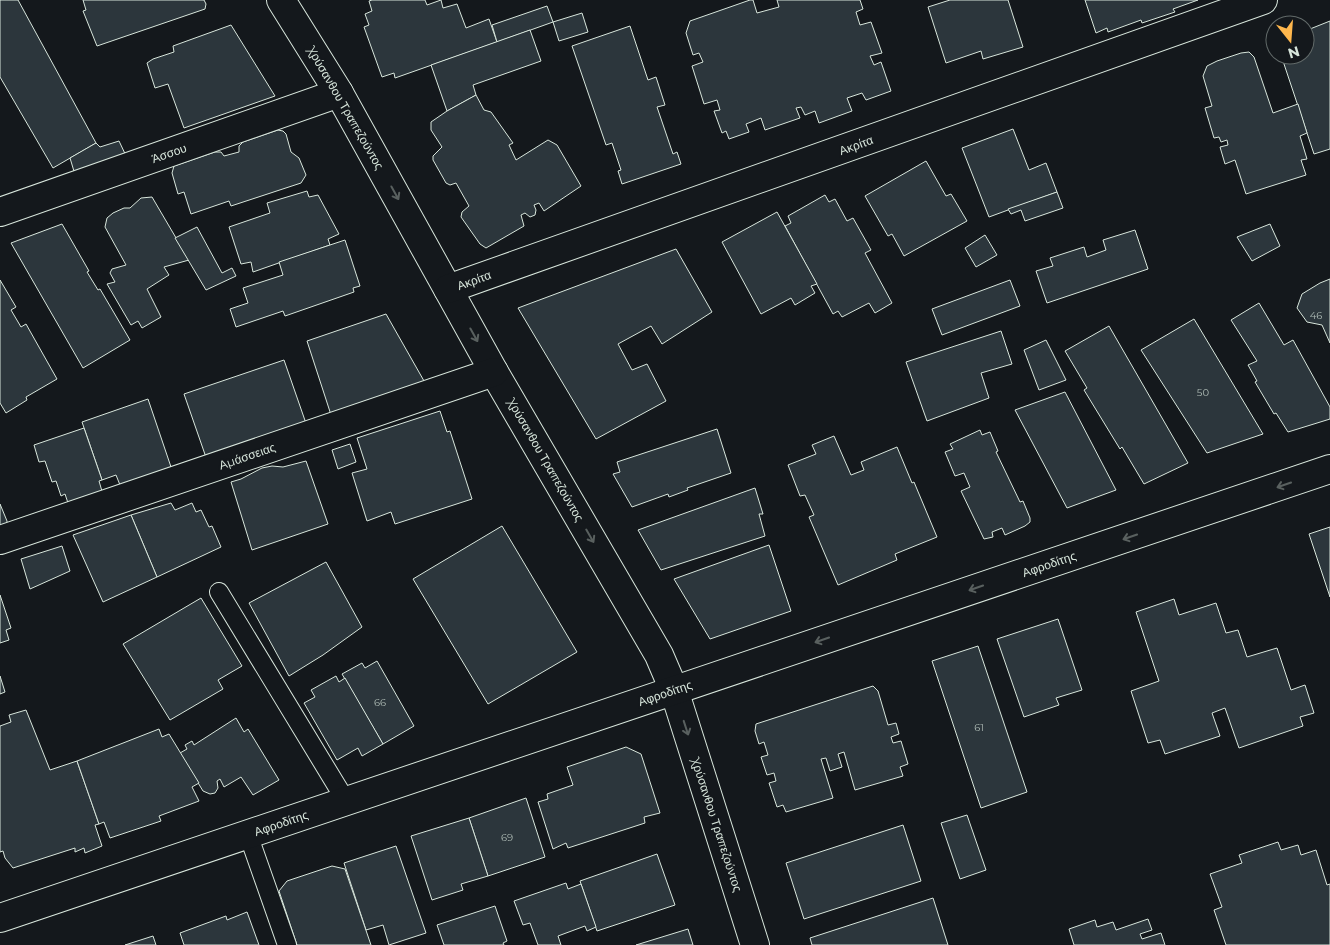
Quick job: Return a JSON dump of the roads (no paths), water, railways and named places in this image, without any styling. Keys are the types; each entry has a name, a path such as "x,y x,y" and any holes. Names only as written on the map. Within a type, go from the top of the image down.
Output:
{"street":[{"name":"Χρύσανθου Τραπεζούντος","path":"281,0 339,93 494,372 659,655 674,690 755,945"},
{"name":"Ακρίτα","path":"448,289 1263,0"},
{"name":"Άσσου","path":"0,212 339,93"},
{"name":"Αμάσσειας","path":"0,540 494,372"},
{"name":"Αφροδίτης","path":"0,918 1330,469"}],"lane":[{"path":"219,592 346,801"},
{"path":"248,834 287,945"}]}
